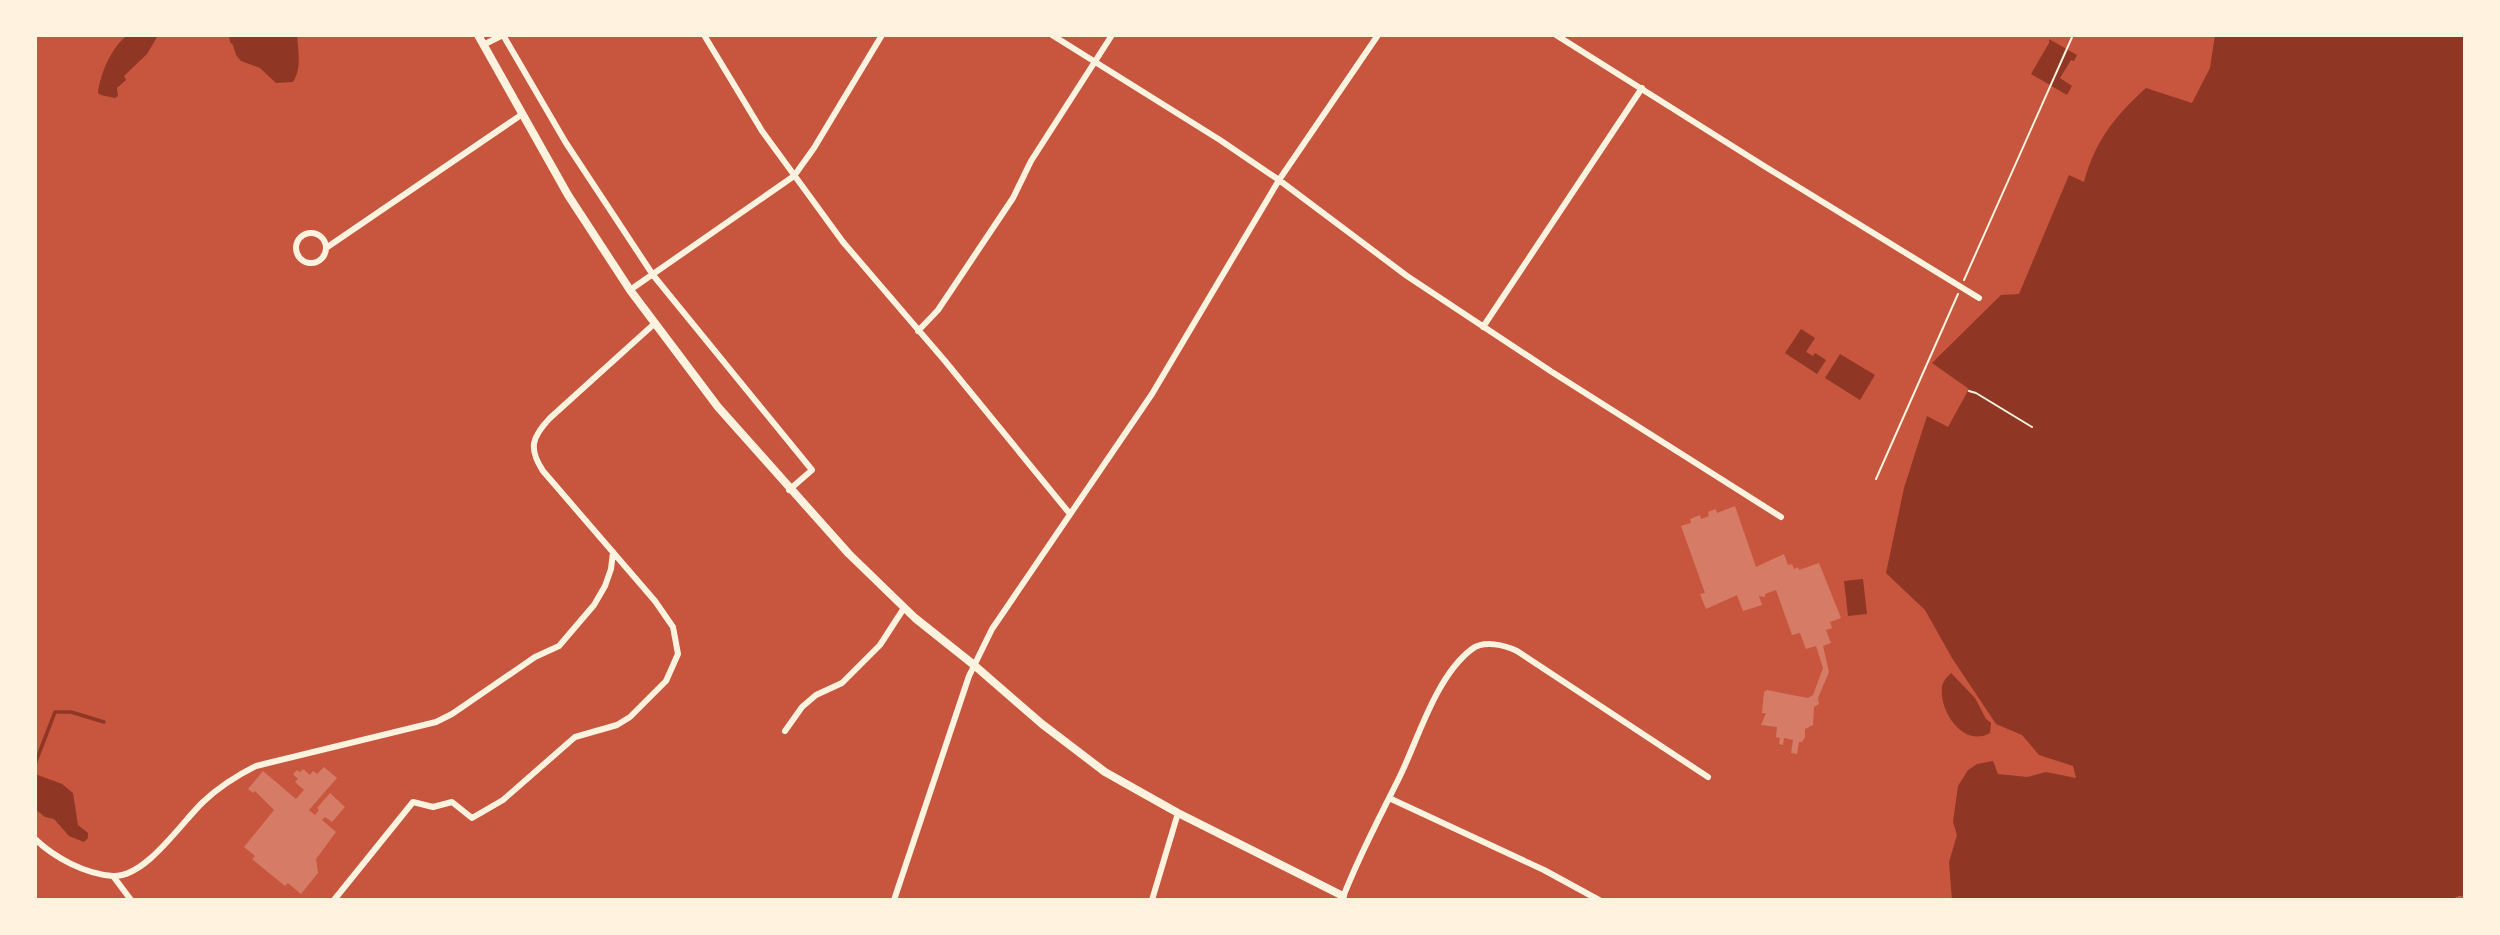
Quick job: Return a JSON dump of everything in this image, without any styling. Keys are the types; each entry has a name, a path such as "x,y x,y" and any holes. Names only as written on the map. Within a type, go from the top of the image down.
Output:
{"street":[{"path":"478,35 568,195 654,324 718,407 789,490 904,608 974,664 1042,724 1105,772 1343,898 1427,714 1450,672 1477,646 1503,645 1517,651 1708,777"},
{"path":"483,45 503,35 566,143 653,275 812,470 789,490"},
{"path":"704,35 762,131 843,242 1070,514"},
{"path":"630,290 794,176 814,148 882,35"},
{"path":"1052,35 1279,180 1406,276 1483,327 1781,517"},
{"path":"918,331 938,310 1013,198 1031,160 1112,35"},
{"path":"894,900 974,664 992,629 1152,394 1279,180 1378,35"},
{"path":"1556,35 1979,298"},
{"path":"1483,327 1642,88"},
{"path":"326,248 323,238 314,233 300,238 296,247 303,260 313,262 324,256 326,248 521,115"},
{"path":"334,900 412,802 433,807 452,802 472,818 503,800 575,737 617,725 630,717 666,681 676,662 677,642 673,627 656,601 543,471 533,450 537,431 654,324"},
{"path":"35,839 63,859 86,870 113,876 125,874 136,869 151,856 229,779 256,766 436,722 452,714 536,656 559,646 594,605 605,586 613,552"},
{"path":"785,731 802,707 816,695 842,683 880,645 904,608"},
{"path":"1389,798 1532,864 1599,900"},
{"path":"1152,900 1178,813"},
{"path":"113,876 131,900"}],"path":[{"path":"1876,479 2073,35"},
{"path":"1969,391 2032,428"}],"shaded area":[{"path":"128,35 157,37 147,54 124,76 126,80 117,88 118,96 115,98 101,95 98,93 104,69 117,46"},
{"path":"229,35 297,35 298,65 293,82 276,83 260,68 241,61"},
{"path":"2215,35 2465,35 2465,896 2449,900 1952,900 1949,862 1957,835 1953,822 1958,786 1968,770 1977,764 1993,761 1998,774 2027,777 2046,772 2076,778 2073,766 2039,755 2022,735 1996,724 1952,658 1925,610 1886,573 1904,488 1927,416 1948,427 1969,389 1932,363 2001,295 2019,294 2069,175 2084,182 2100,142 2135,98 2146,88 2192,103 2210,68"},
{"path":"2049,39 2077,55 2060,78 2072,86 2067,95 2031,74"},
{"path":"1801,329 1815,338 1806,352 1813,356 1815,353 1826,360 1817,374 1785,353"},
{"path":"1840,354 1875,375 1860,400 1825,378"},
{"path":"1863,579 1867,614 1848,616 1844,581"},
{"path":"1951,673 1975,698 1991,723 1990,733 1971,736 1955,725 1949,716 1942,697 1942,687"},
{"path":"35,774 62,784 73,793 78,825 88,833 84,842 69,836 54,819 45,817 35,809"}],"building":[{"path":"1735,506 1756,567 1784,554 1788,565 1792,564 1794,569 1798,567 1799,570 1819,563 1841,618 1830,622 1832,628 1826,630 1831,643 1823,646 1829,672 1818,698 1819,704 1814,707 1813,725 1805,729 1805,737 1799,742 1797,754 1791,753 1793,740 1784,738 1783,745 1779,744 1780,738 1776,737 1777,727 1761,725 1766,713 1762,713 1764,692 1767,690 1808,698 1813,695 1823,668 1816,646 1806,649 1800,633 1792,635 1776,590 1765,594 1765,597 1759,596 1762,605 1743,611 1737,595 1706,609 1700,594 1705,593 1681,526 1691,523 1690,519 1700,515 1701,519 1709,516 1708,512 1716,509 1717,513"},
{"path":"324,767 337,778 309,810 315,815 319,810 317,808 330,793 345,807 332,822 325,817 322,820 336,832 316,859 318,873 301,894 288,883 285,886 252,859 255,856 244,847 274,810 255,791 253,793 248,789 263,771 296,799 304,790 295,782 298,779 293,774 303,769 310,775 313,771 317,774"}],"waterway":[{"path":"35,764 55,712 71,712 104,722"}]}
